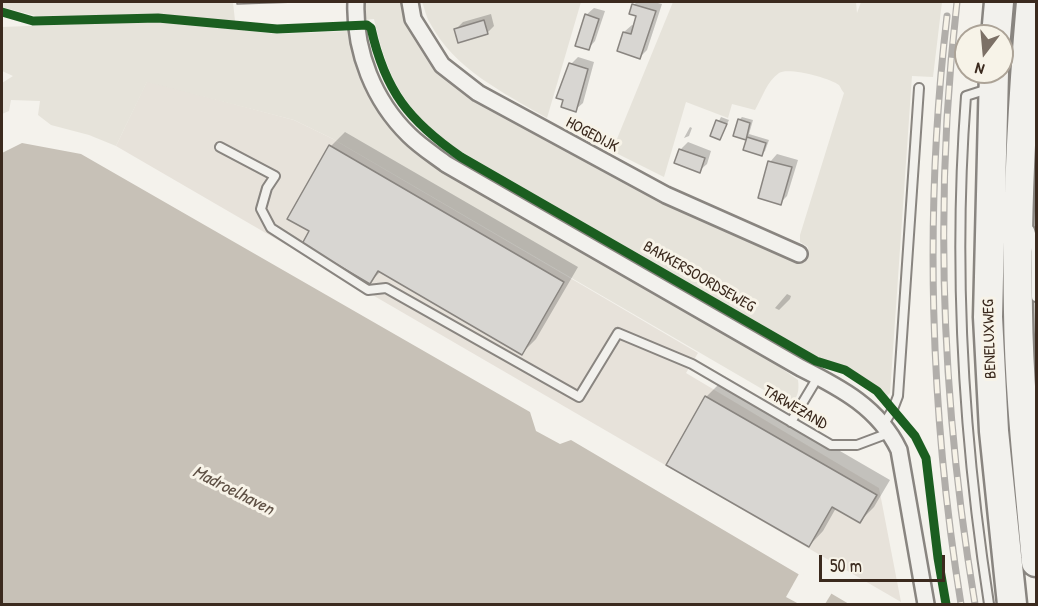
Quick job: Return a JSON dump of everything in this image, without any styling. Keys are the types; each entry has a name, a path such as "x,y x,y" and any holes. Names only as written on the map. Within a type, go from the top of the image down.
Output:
{"highway":[{"path":"997,24 999,2"},
{"name":"BENELUXWEG","path":"1031,2 1024,77 1018,312 1024,424 1036,562"},
{"name":"BENELUXWEG","path":"993,84 988,317 994,431 1012,604"}],"street":[{"name":"BAKKERSOORDSEWEG","path":"356,2 356,15 366,71 386,108 410,136 446,164 818,377 865,406 887,428 898,450 926,604"},
{"name":"HOGEDIJK","path":"410,2 413,19 442,65 478,93 666,195 799,254"}],"lane":[{"path":"986,84 966,96 960,165 960,222 962,325 968,430 978,535 989,604"},
{"path":"887,428 898,396 919,87"},
{"name":"TARWEZAND","path":"220,147 275,176 267,188 261,209 271,228 368,290 386,288 579,398 618,333 692,364 831,445 857,445 887,428"},
{"name":"BENELUXWEG","path":"1020,193 1036,251 1036,297"},
{"path":"791,422 818,377"}],"shaded area":[{"path":"2,2 233,2 235,21 159,14 36,16 2,7"},
{"path":"365,2 401,2 412,30 435,64 459,86 489,105 552,142 623,178 802,262 808,247 800,242 800,235 844,93 839,85 809,74 791,71 779,73 771,80 755,110 732,104 728,118 686,102 664,177 612,151 673,2 856,2 857,13 861,2 942,2 933,77 912,76 890,393 887,396 868,380 818,357 460,151 426,124 402,95 386,61 374,19 364,20"},
{"path":"422,2 581,2 547,118 497,89 466,67 440,39 429,21"},
{"path":"157,21 277,34 348,31 357,66 367,88 387,118 411,144 439,168 453,179 774,363 798,380 796,398 790,401 781,400 333,139 294,120 147,82 116,146 89,135 51,125 38,115 40,101 11,100 9,111 2,114 2,83 13,76 2,71 2,27"},
{"path":"147,81 294,120 333,139 698,353 686,373 879,488 901,602 116,146"}],"water":[{"name":"Madroelhaven","path":"22,143 81,154 530,412 536,431 560,444 571,440 849,604 2,604 2,153"}],"pier":[{"path":"800,572 833,591 825,604 799,604 786,597"}],"building":[{"path":"237,2 295,2 237,4"},
{"path":"632,4 656,11 640,59 617,51 623,32 631,34 636,16 629,14"},
{"path":"585,14 599,19 589,50 575,46"},
{"path":"484,20 488,34 458,43 454,29"},
{"path":"569,63 588,69 576,112 561,107 563,100 556,98"},
{"path":"738,119 750,123 746,140 733,136"},
{"path":"716,120 727,124 720,140 710,136"},
{"path":"747,137 766,143 762,156 743,150"},
{"path":"329,145 564,282 522,355 378,271 370,284 302,244 309,231 287,219"},
{"path":"679,149 705,158 700,173 674,163"},
{"path":"768,161 792,167 781,205 758,198"},
{"path":"705,396 877,495 860,523 832,507 809,547 666,465"}],"railway":[{"path":"957,2 945,152 945,303 955,454 975,604"},
{"path":"947,16 935,163 934,311 942,459 961,604"}],"cycle path":[{"path":"2,12 33,21 158,18 277,29 367,25 371,28 384,70 402,103 427,131 461,157 816,361 845,370 877,391 915,436 926,458 946,604"}]}
